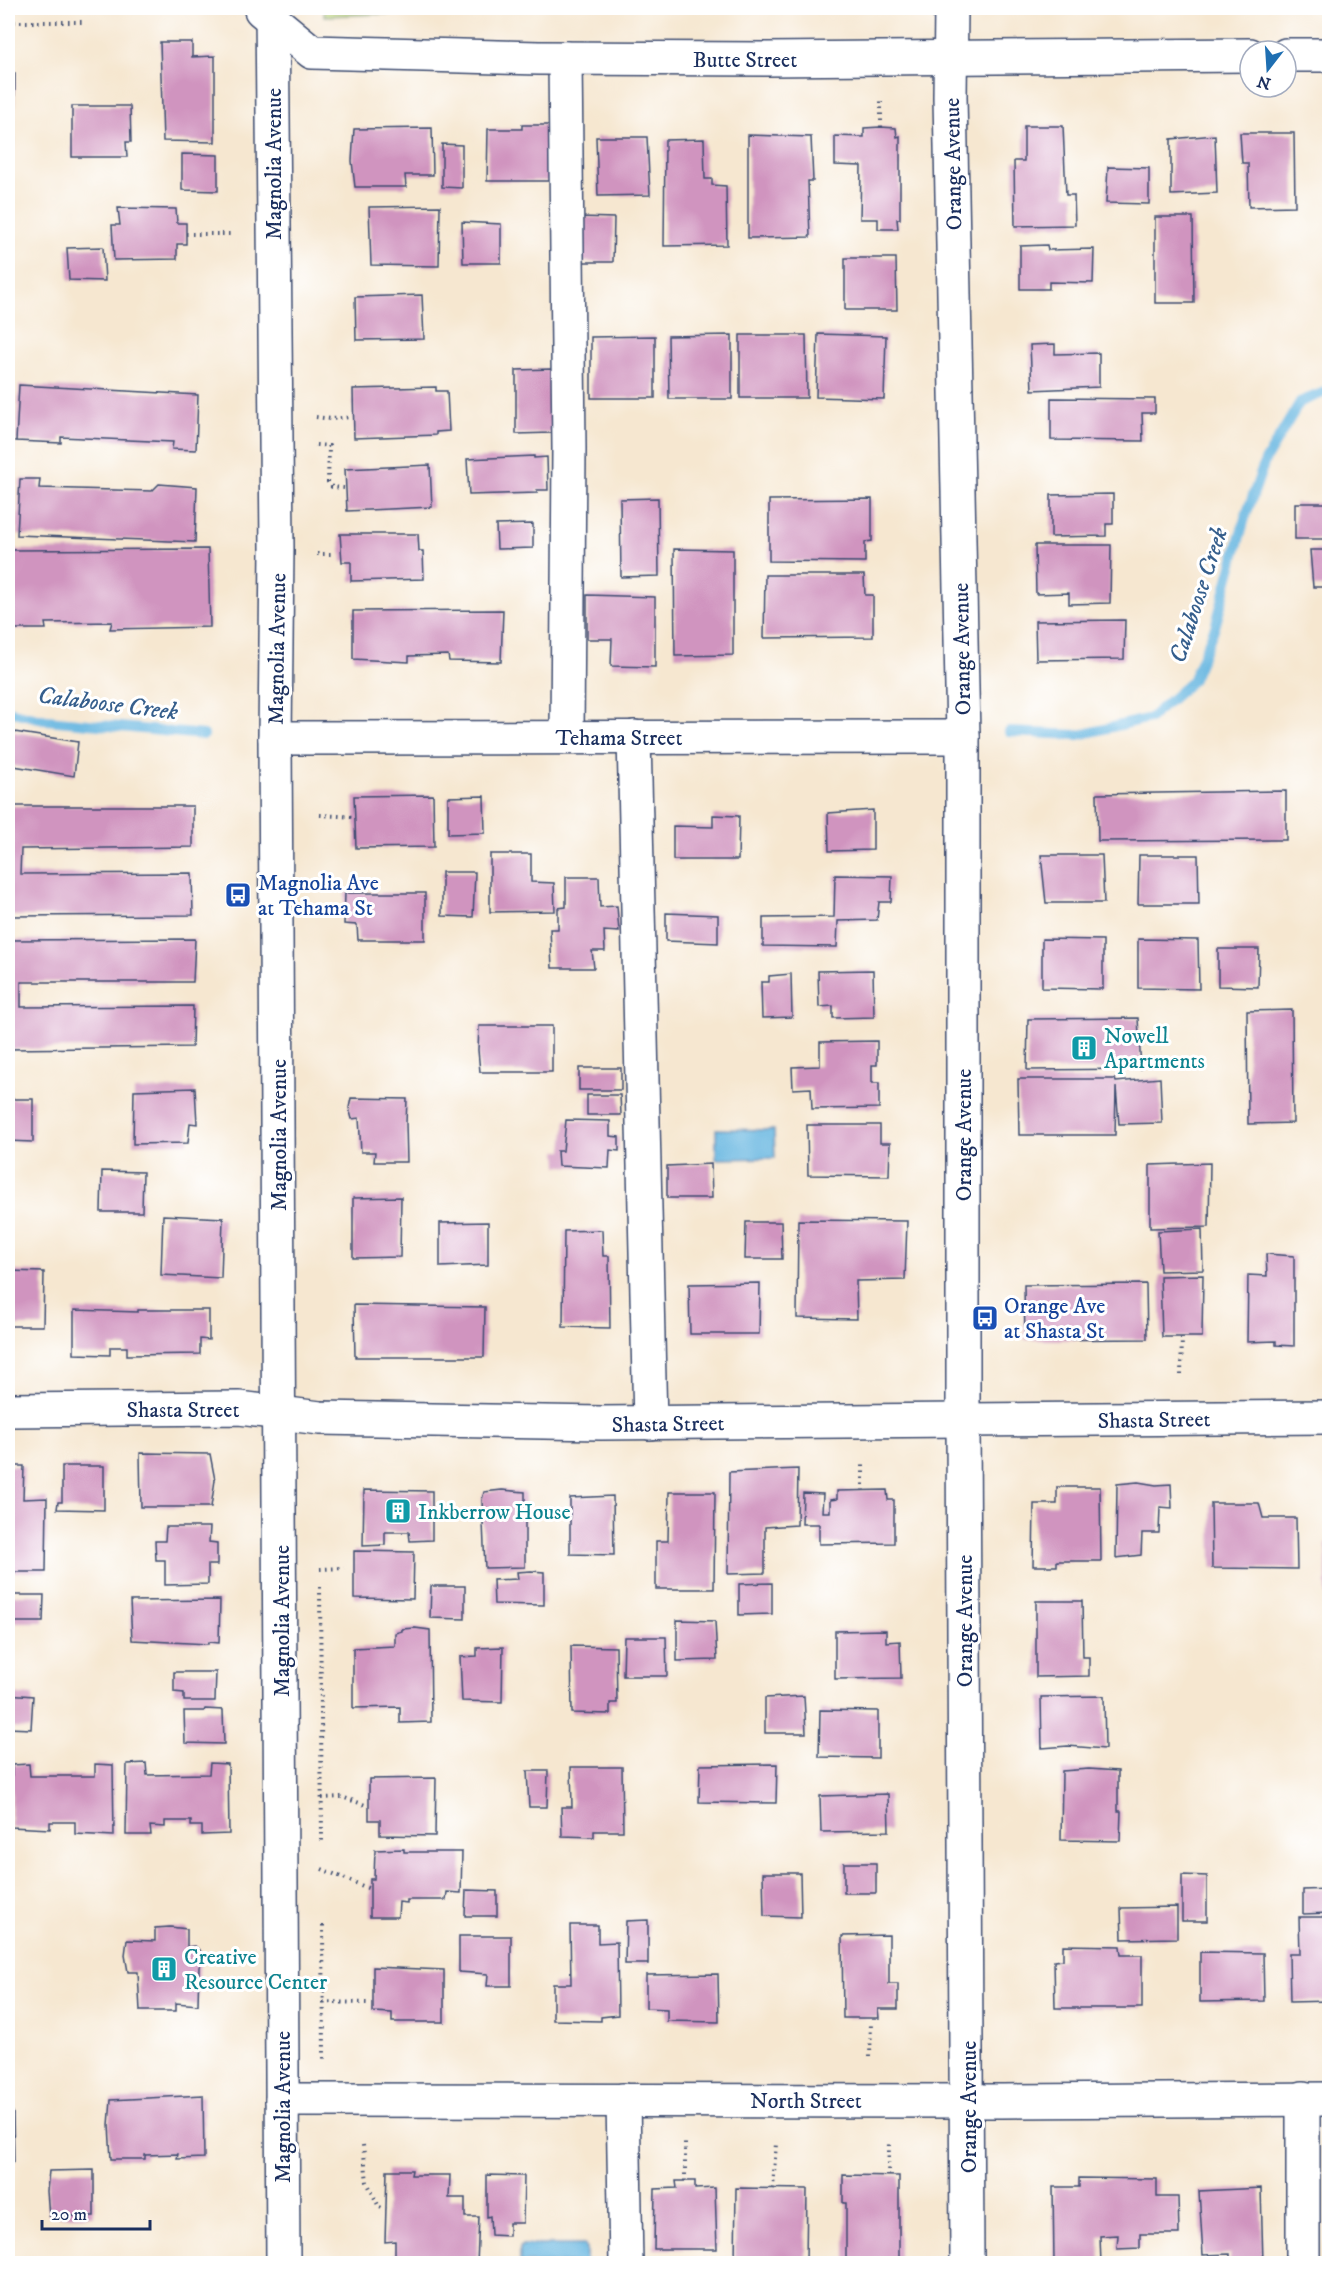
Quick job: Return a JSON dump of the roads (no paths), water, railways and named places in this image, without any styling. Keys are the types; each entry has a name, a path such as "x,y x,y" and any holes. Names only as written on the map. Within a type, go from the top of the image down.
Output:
{"street":[{"name":"Orange Avenue","path":"951,8 963,737 967,2264"},
{"name":"Butte Street","path":"267,11 312,52 566,58 1238,55"},
{"name":"Magnolia Avenue","path":"267,11 278,548 275,738 283,2264"},
{"path":"1298,55 1329,55"},
{"path":"566,58 569,448 567,737"},
{"path":"634,737 650,1423"},
{"name":"Tehama Street","path":"275,738 963,737"},
{"name":"Shasta Street","path":"8,1410 239,1408 320,1418 439,1422 650,1423 1329,1418"},
{"path":"1304,2264 1316,2098"},
{"name":"North Street","path":"282,2100 968,2101 1316,2098"},
{"path":"623,2100 626,2264"}],"water":[{"path":"716,1129 774,1130 775,1158 716,1159"},
{"path":"522,2245 584,2245 586,2263 520,2263"}],"waterway":[{"name":"Calaboose Creek","path":"1009,732 1079,735 1150,718 1192,681 1215,627 1245,518 1265,461 1300,402 1330,390"},
{"name":"Calaboose Creek","path":"8,711 47,720 204,735"}],"place":[{"name":"Magnolia Ave at Tehama St","path":"238,895"},
{"name":"Nowell Apartments","path":"1084,1048"},
{"name":"Orange Ave at Shasta St","path":"985,1318"},
{"name":"Inkberrow House","path":"398,1511"},
{"name":"Creative Resource Center","path":"164,1969"}]}
